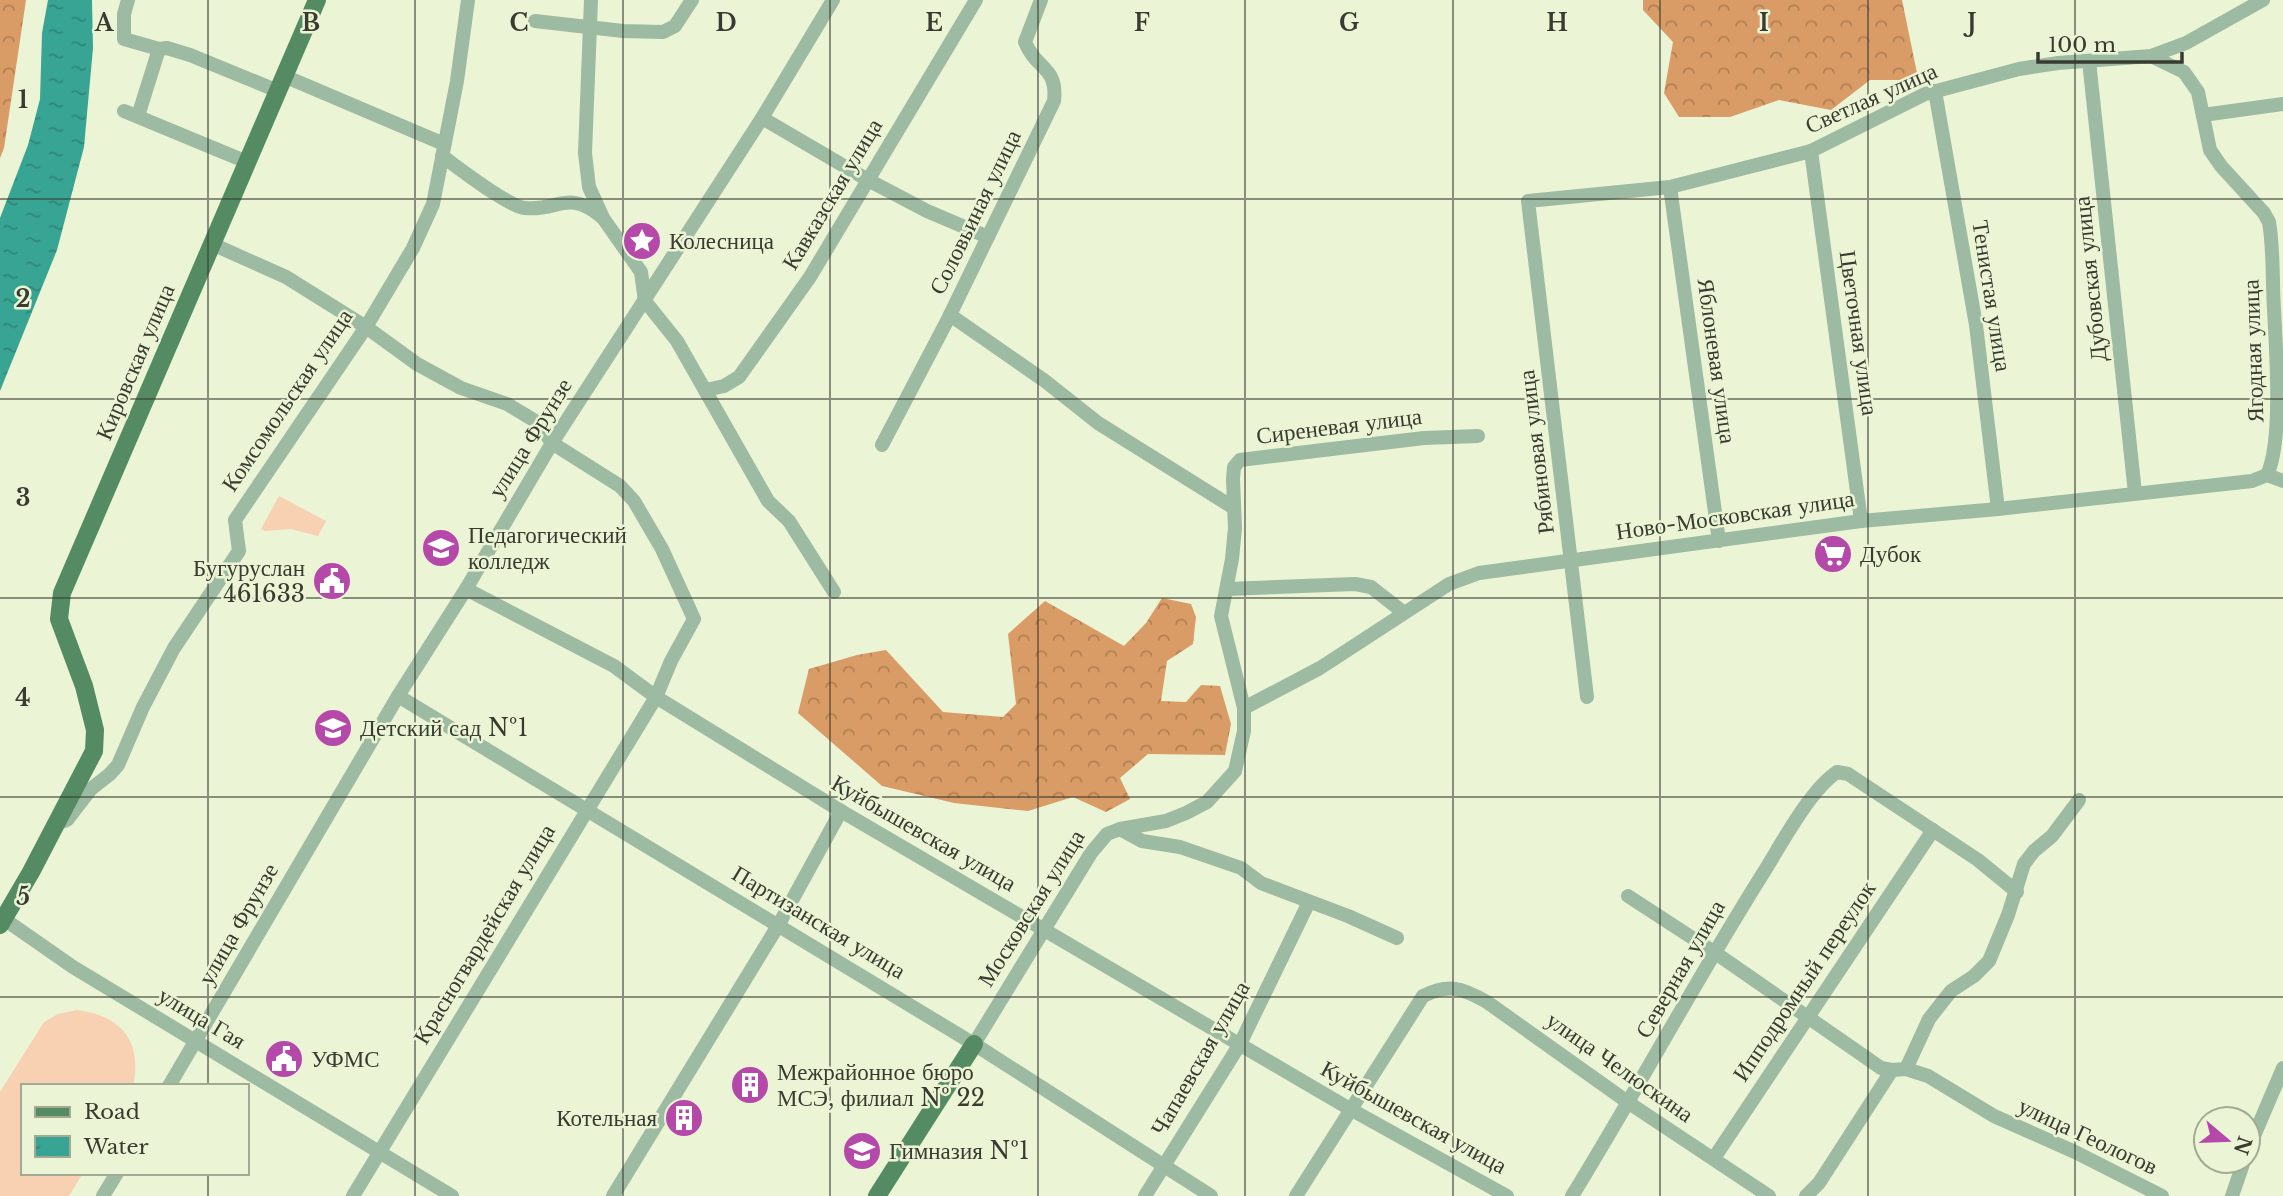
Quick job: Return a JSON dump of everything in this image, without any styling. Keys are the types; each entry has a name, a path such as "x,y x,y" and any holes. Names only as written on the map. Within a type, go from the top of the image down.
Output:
{"main road":[{"name":"Кировская улица","path":"94,751 95,730 84,686 59,619 62,593 317,0"},
{"name":"Комсомольская улица","path":"2,922 62,822 94,751"},
{"name":"Московская улица","path":"877,1196 974,1044"}],"street":[{"path":"128,0 124,14 124,39 167,48 281,84 443,150 504,198 524,208 567,201 593,209 603,218"},
{"name":"Комсомольская улица","path":"62,822 91,789 118,765 143,707 174,648 239,551 235,520 366,327 414,248 433,204 457,82 468,0"},
{"path":"592,0 585,153 587,179 603,218 641,272 645,301 677,341 768,501 789,521 834,592"},
{"path":"535,21 624,31 663,32 675,26 692,0"},
{"name":"улица Фрунзе","path":"170,1084 398,696 466,589 552,443 762,118 833,0"},
{"name":"Кавказская улица","path":"706,390 724,386 739,377 810,277 976,0"},
{"name":"Соловьиная улица","path":"882,444 950,315 1054,101 1056,86 1051,74 1031,55 1025,42 1041,0"},
{"name":"Светлая улица","path":"1528,201 1670,187 1811,151 1925,94 2019,69 2151,56 2186,43 2263,0"},
{"path":"159,48 131,113 247,162"},
{"name":"Ягодная улица","path":"2151,56 2185,72 2198,92 2210,150 2221,166 2276,223 2275,338 2282,382 2278,448 2275,464 2267,475"},
{"name":"Дубовская улица","path":"2088,61 2135,493"},
{"name":"Тенистая улица","path":"1935,91 1976,325 1998,509"},
{"path":"2203,115 2283,104"},
{"path":"762,118 927,212 988,237"},
{"name":"Цветочная улица","path":"1811,151 1861,521"},
{"path":"567,201 582,190 587,179"},
{"name":"Яблоневая улица","path":"1670,187 1719,541"},
{"name":"Рябиновая улица","path":"1528,201 1587,697"},
{"path":"212,244 286,277 366,327 417,364 461,388 507,404 537,422 552,443"},
{"path":"950,315 1045,381 1098,423 1234,508"},
{"name":"Сиреневая улица","path":"1221,616 1228,589 1234,538 1234,467 1240,460 1424,438 1478,436"},
{"name":"Красногвардейская улица","path":"353,1196 656,697 694,619 662,549 634,501 621,486 552,443"},
{"path":"2267,475 2283,481"},
{"name":"Ново-Московская улица","path":"1244,708 1320,668 1449,584 1479,573 1861,521 2252,481 2267,475"},
{"path":"1228,589 1355,584 1371,587 1404,612"},
{"name":"Куйбышевская улица","path":"466,589 614,666 656,697 841,811 1350,1109 1507,1196"},
{"name":"Московская улица","path":"974,1044 1091,853 1107,835 1120,829 1166,821 1186,813 1207,802 1235,771 1244,731 1244,708 1221,616"},
{"name":"Партизанская улица","path":"398,696 779,924 974,1044 1211,1196"},
{"name":"Северная улица","path":"1572,1196 1714,952 1793,826 1827,779 1837,772 1848,774 1933,830"},
{"path":"1806,1196 1819,1183 1899,1070 1929,1019 1951,990 1974,976 1989,961 2017,892 2024,864 2034,851 2052,836 2079,800"},
{"path":"613,1196 779,924 841,811"},
{"path":"1120,829 1142,841 1180,847 1229,863 1241,868 1261,883 1397,938"},
{"path":"1933,830 1978,860 2017,892"},
{"name":"Ипподромный переулок","path":"1714,1158 1933,830"},
{"name":"улица Геологов","path":"1628,896 1881,1068 1928,1076 1994,1116 2075,1152 2162,1196"},
{"name":"Чапаевская улица","path":"1145,1196 1240,1044 1309,902"},
{"name":"улица Гая","path":"2,922 452,1196"},
{"name":"улица Челюскина","path":"1350,1109 1423,996 1441,987 1469,992 1769,1196"},
{"path":"2262,1117 2283,1068"},
{"path":"1296,1196 1350,1109"},
{"path":"103,1196 116,1175"},
{"path":"2232,1196 2239,1175"}],"green space":[{"path":"0,0 26,0 4,148 0,158"},
{"path":"1643,0 1902,0 1917,73 1901,80 1870,80 1831,110 1779,100 1730,117 1679,117 1664,93 1673,42 1643,10"},
{"path":"1162,598 1191,604 1196,617 1193,644 1167,661 1161,701 1186,702 1201,685 1220,686 1231,724 1225,755 1148,754 1120,778 1130,799 1106,812 1073,797 1028,811 954,803 882,786 798,713 809,669 886,650 943,712 1003,717 1016,704 1008,634 1045,601 1124,646 1146,623"}],"shaded area":[{"path":"279,496 326,521 318,536 291,529 261,529"},
{"path":"77,1010 106,1018 117,1025 125,1033 135,1056 133,1084 21,1084 21,1175 82,1175 69,1196 0,1196 0,1092 44,1022 58,1014"}],"water":[{"path":"48,0 92,0 93,48 84,147 57,250 0,391 0,218 28,145 40,99 42,33"}],"place":[{"name":"Колесница","path":"642,241"},
{"name":"Педагогический колледж","path":"441,548"},
{"name":"Дубок","path":"1833,554"},
{"name":"Бугуруслан 461633","path":"332,581"},
{"name":"Детский сад №1","path":"333,728"},
{"name":"УФМС","path":"284,1059"},
{"name":"Межрайонное бюро МСЭ, филиал № 22","path":"750,1085"},
{"name":"Котельная","path":"684,1118"},
{"name":"Гимназия №1","path":"862,1151"}]}
